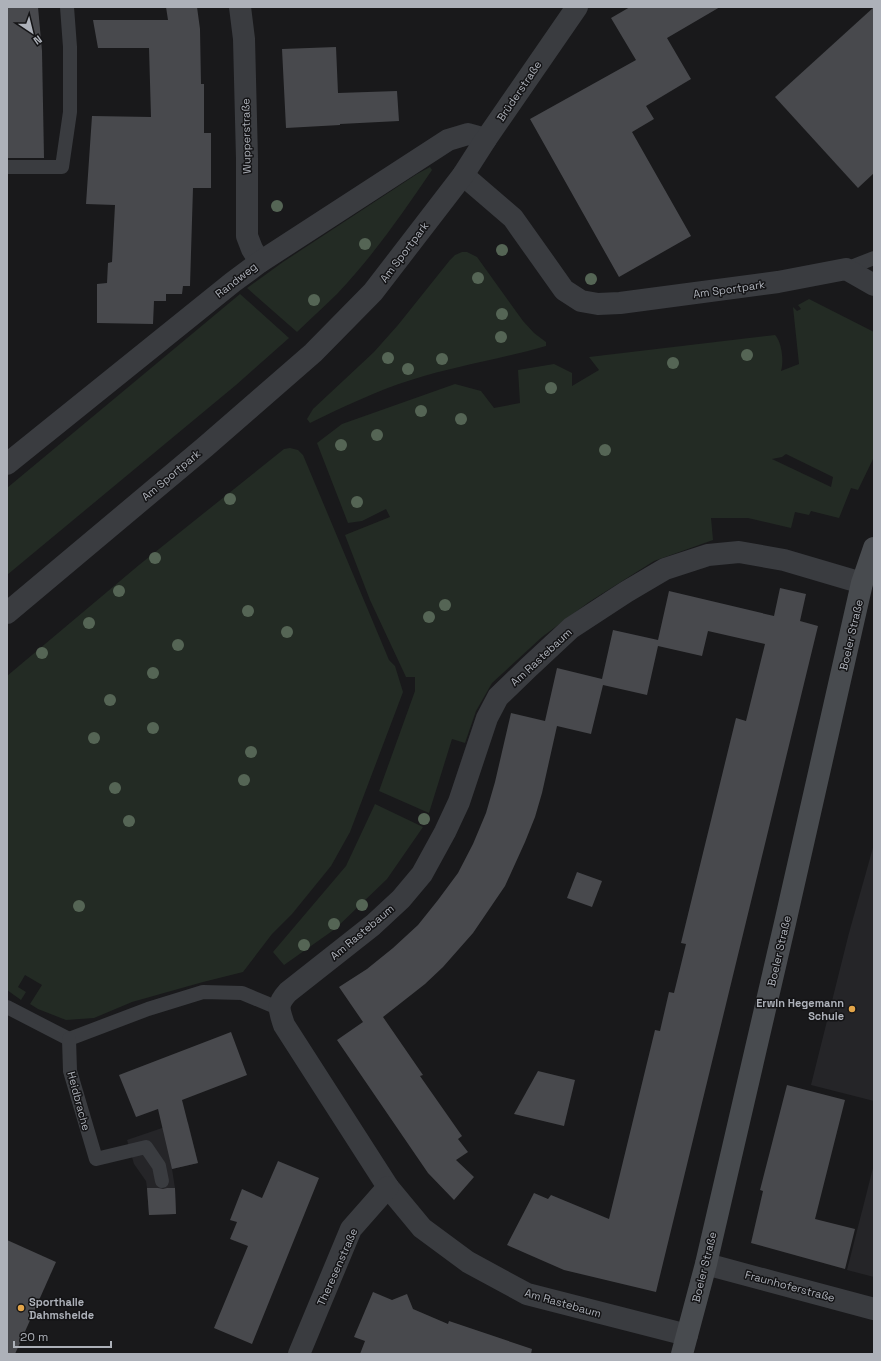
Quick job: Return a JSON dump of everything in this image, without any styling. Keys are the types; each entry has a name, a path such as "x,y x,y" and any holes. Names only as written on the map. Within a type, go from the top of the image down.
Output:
{"street":[{"name":"Wupperstraße","path":"240,7 244,39 247,152 247,236 252,249 260,262"},
{"name":"Brüderstraße","path":"463,175 577,7"},
{"name":"Randweg","path":"7,464 233,282 260,262 448,140 468,134 486,139"},
{"name":"Am Sportpark","path":"7,613 204,447 329,338 373,292 463,175 513,218 564,290 581,301 598,304 620,304 778,282 846,269"},
{"path":"846,269 874,285"},
{"name":"Boeler Straße","path":"684,1344 706,1264 787,916 862,583 874,548"},
{"name":"Am Rastebaum","path":"684,1344 527,1294 468,1262 422,1228 388,1188 284,1025 278,1008 280,1000 288,992 374,925 401,899 422,874 445,832 459,802 488,718 498,697 571,628 626,592 665,570 708,555 739,552 784,560 862,583"},
{"name":"Theresenstraße","path":"298,1354 351,1229 388,1188"},
{"name":"Fraunhoferstraße","path":"706,1264 874,1308"}],"lane":[{"path":"7,167 62,167 70,112 70,47 67,7"},
{"name":"Am Sportpark","path":"846,269 874,258"},
{"path":"7,1007 69,1039 148,1009 203,992 242,993 278,1008"},
{"name":"Heidbrache","path":"69,1039 70,1071 96,1159 146,1147 159,1166 162,1181"}],"shaded area":[{"path":"430,167 432,170 387,234 363,265 337,294 297,332 247,288 283,262"},
{"path":"462,252 467,252 477,257 523,321 534,333 546,342 546,346 398,384 347,405 310,423 307,419 313,409 374,352 398,325 450,260 455,255"},
{"path":"240,294 289,338 236,385 7,575 7,488"},
{"path":"809,299 874,332 874,457 858,490 851,488 839,518 811,511 809,515 795,512 791,528 748,518 711,518 713,540 654,561 589,602 542,637 492,683 476,711 465,743 452,739 429,813 379,791 415,691 415,677 406,677 370,600 345,535 390,517 386,509 362,521 348,523 317,443 342,424 455,384 481,391 494,408 520,403 518,370 554,364 572,373 572,386 599,370 589,357 775,335 782,352 781,371 799,364 793,307 797,311 801,309 798,305","holes":["786,454 833,477 831,487 772,459 782,457"]},
{"path":"290,448 298,450 303,455 389,660 395,666 403,692 350,832 331,866 292,914 272,934 243,972 132,1002 94,1018 66,1020 38,1009 30,1004 42,985 25,975 18,987 26,992 21,1000 7,990 7,676 139,565 284,449"},
{"path":"375,804 423,827 387,879 335,929 284,965 273,952 346,866"},
{"name":"Erwin Hegemann Schule","path":"874,844 874,1101 811,1085 849,933"},
{"path":"188,1122 198,1163 172,1169 175,1188 176,1214 149,1215 146,1181 134,1164 127,1140 162,1128"},
{"path":"874,1164 874,1277 847,1270"}],"building":[{"path":"7,7 38,7 42,51 44,158 7,158"},
{"path":"166,7 197,7 200,29 201,84 204,84 204,133 211,133 211,188 193,188 190,286 183,286 182,294 166,294 166,301 154,301 153,324 97,323 97,284 107,283 108,263 112,262 115,205 86,204 92,116 151,117 149,48 98,48 93,20 168,20"},
{"path":"630,7 720,7 667,38 691,79 646,106 654,119 632,132 691,236 619,277 530,119 636,60 611,18"},
{"path":"874,7 874,173 858,188 775,97"},
{"path":"336,47 338,93 397,91 399,121 286,128 282,49"},
{"path":"780,588 806,594 800,621 818,626 656,1292 564,1270 507,1245 534,1193 548,1199 551,1195 609,1219 655,1030 660,1031 669,992 674,993 686,944 681,943 736,718 746,721 765,644 708,631 702,656 658,646 647,695 603,685 591,734 557,726 535,817 505,886 473,933 443,967 425,984 383,1017 423,1075 420,1076 462,1136 458,1139 468,1152 456,1160 474,1177 454,1200 428,1173 337,1040 363,1022 339,987 367,969 418,925 458,873 473,844 486,813 495,782 511,713 545,721 557,668 602,679 613,630 658,640 669,591 774,616"},
{"path":"577,872 602,881 592,907 567,898"},
{"path":"231,1032 247,1075 182,1100 198,1163 172,1169 158,1109 136,1117 119,1075"},
{"path":"538,1071 575,1080 564,1126 514,1114"},
{"path":"787,1085 845,1100 815,1219 855,1229 845,1269 751,1243 763,1191 760,1190"},
{"path":"278,1161 319,1178 252,1344 214,1328 248,1246 230,1239 237,1222 230,1220 242,1189 262,1198"},
{"path":"147,1188 175,1188 176,1214 149,1215"},
{"name":"Sporthalle Dahmsheide","path":"7,1240 56,1262 15,1354 7,1354"},
{"path":"373,1292 392,1300 407,1294 413,1309 448,1324 449,1321 532,1349 531,1354 360,1354 365,1341 354,1337"}],"place":[{"name":"Erwin Hegemann Schule","path":"852,1009"},
{"name":"Sporthalle Dahmsheide","path":"21,1308"}]}
